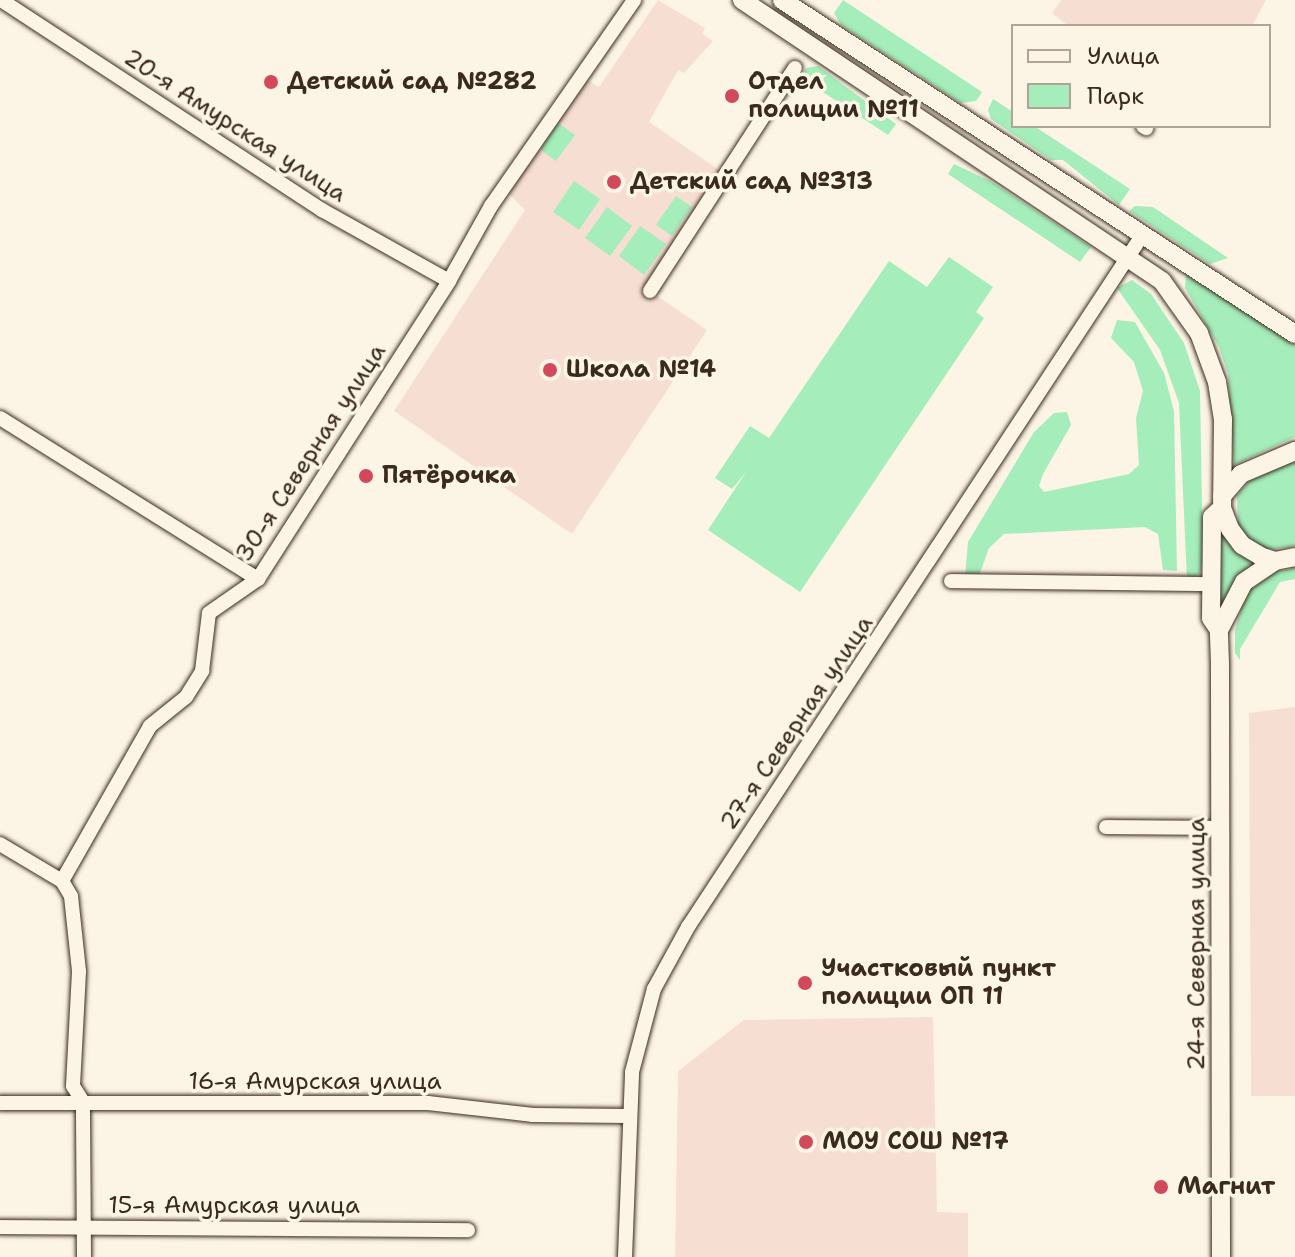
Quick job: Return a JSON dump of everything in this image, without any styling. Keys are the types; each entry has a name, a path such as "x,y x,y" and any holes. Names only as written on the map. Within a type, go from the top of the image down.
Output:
{"main road":[{"name":"24-я Северная улица","path":"742,0 1128,256 1173,293 1209,356 1223,419 1222,502 1212,517 1211,618 1219,630"},
{"path":"782,0 1295,334"},
{"path":"1295,451 1241,474 1222,502 1242,545 1275,561 1295,557"},
{"name":"24-я Северная улица","path":"1221,1257 1219,630 1237,591 1275,561"}],"street":[{"name":"20-я Амурская улица","path":"1,0 322,210 449,281"},
{"name":"30-я Северная улица","path":"62,881 150,726 186,697 202,671 209,613 258,579 449,281 491,206 634,0"},
{"path":"650,291 795,68"},
{"name":"27-я Северная улица","path":"625,1257 628,1116 640,1031 669,961 1143,234"},
{"path":"0,418 258,579"},
{"path":"951,581 1211,584"},
{"path":"1106,827 1221,828"},
{"path":"0,844 62,881 74,913 79,971 73,1086 83,1102 84,1257"},
{"name":"16-я Амурская улица","path":"0,1103 428,1103 533,1115 628,1116"},
{"name":"15-я Амурская улица","path":"0,1227 468,1230"}],"shaded area":[{"name":"Школа №14","path":"658,0 705,28 702,34 713,41 684,73 678,70 649,122 722,172 644,287 707,330 572,534 394,411 525,210 507,192 585,79 599,87"},
{"path":"1061,0 1266,0 1253,24 1066,24 1052,13"},
{"path":"1295,707 1295,1096 1251,1096 1249,713"},
{"name":"МОУ СОШ №17","path":"933,1017 937,1212 968,1213 968,1257 675,1257 678,1071 744,1020"}],"green space":[{"path":"843,0 982,92 976,101 961,103 841,25 834,13"},
{"path":"818,66 896,124 888,135 800,77 806,68"},
{"path":"993,99 1011,111 1011,128 1037,128 1130,189 1119,205 1063,160 1051,160 991,119 988,110"},
{"path":"558,123 575,135 556,161 540,149"},
{"path":"954,164 992,182 1091,247 1080,262 948,174"},
{"path":"574,181 600,199 579,230 553,212"},
{"path":"676,196 692,207 672,236 656,225"},
{"path":"1135,206 1153,207 1228,258 1210,264 1129,211"},
{"path":"607,207 632,226 610,256 585,238"},
{"path":"640,226 666,244 644,275 619,256"},
{"path":"949,257 993,287 976,312 984,318 800,592 708,530 746,472 732,489 715,478 750,426 769,438 889,261 927,287"},
{"path":"1186,273 1295,344 1295,437 1234,465 1228,374 1219,347 1185,288"},
{"path":"1132,280 1151,294 1184,343 1200,391 1203,562 1200,574 1187,580 1179,403 1160,350 1117,288"},
{"path":"1117,320 1135,322 1164,373 1174,411 1177,571 1163,570 1158,534 1145,527 1004,534 989,548 980,573 974,579 965,577 968,542 1034,432 1054,413 1067,412 1071,425 1043,474 1039,486 1044,492 1129,474 1139,465 1136,418 1143,391 1134,362 1111,338"},
{"path":"1295,461 1295,546 1269,550 1252,544 1238,528 1237,496 1250,480"},
{"path":"1220,522 1231,547 1257,562 1232,584 1219,617"},
{"path":"1295,568 1295,579 1280,582 1240,649 1240,660 1235,653 1235,630 1246,592 1275,572"}],"place":[{"name":"Детский сад №282","path":"271,82"},
{"name":"Отдел полиции №11","path":"732,96"},
{"name":"Детский сад №313","path":"614,182"},
{"name":"Школа №14","path":"550,370"},
{"name":"Пятёрочка","path":"366,476"},
{"name":"Участковый пункт полиции ОП 11","path":"805,983"},
{"name":"МОУ СОШ №17","path":"806,1142"},
{"name":"Магнит","path":"1161,1187"}]}
